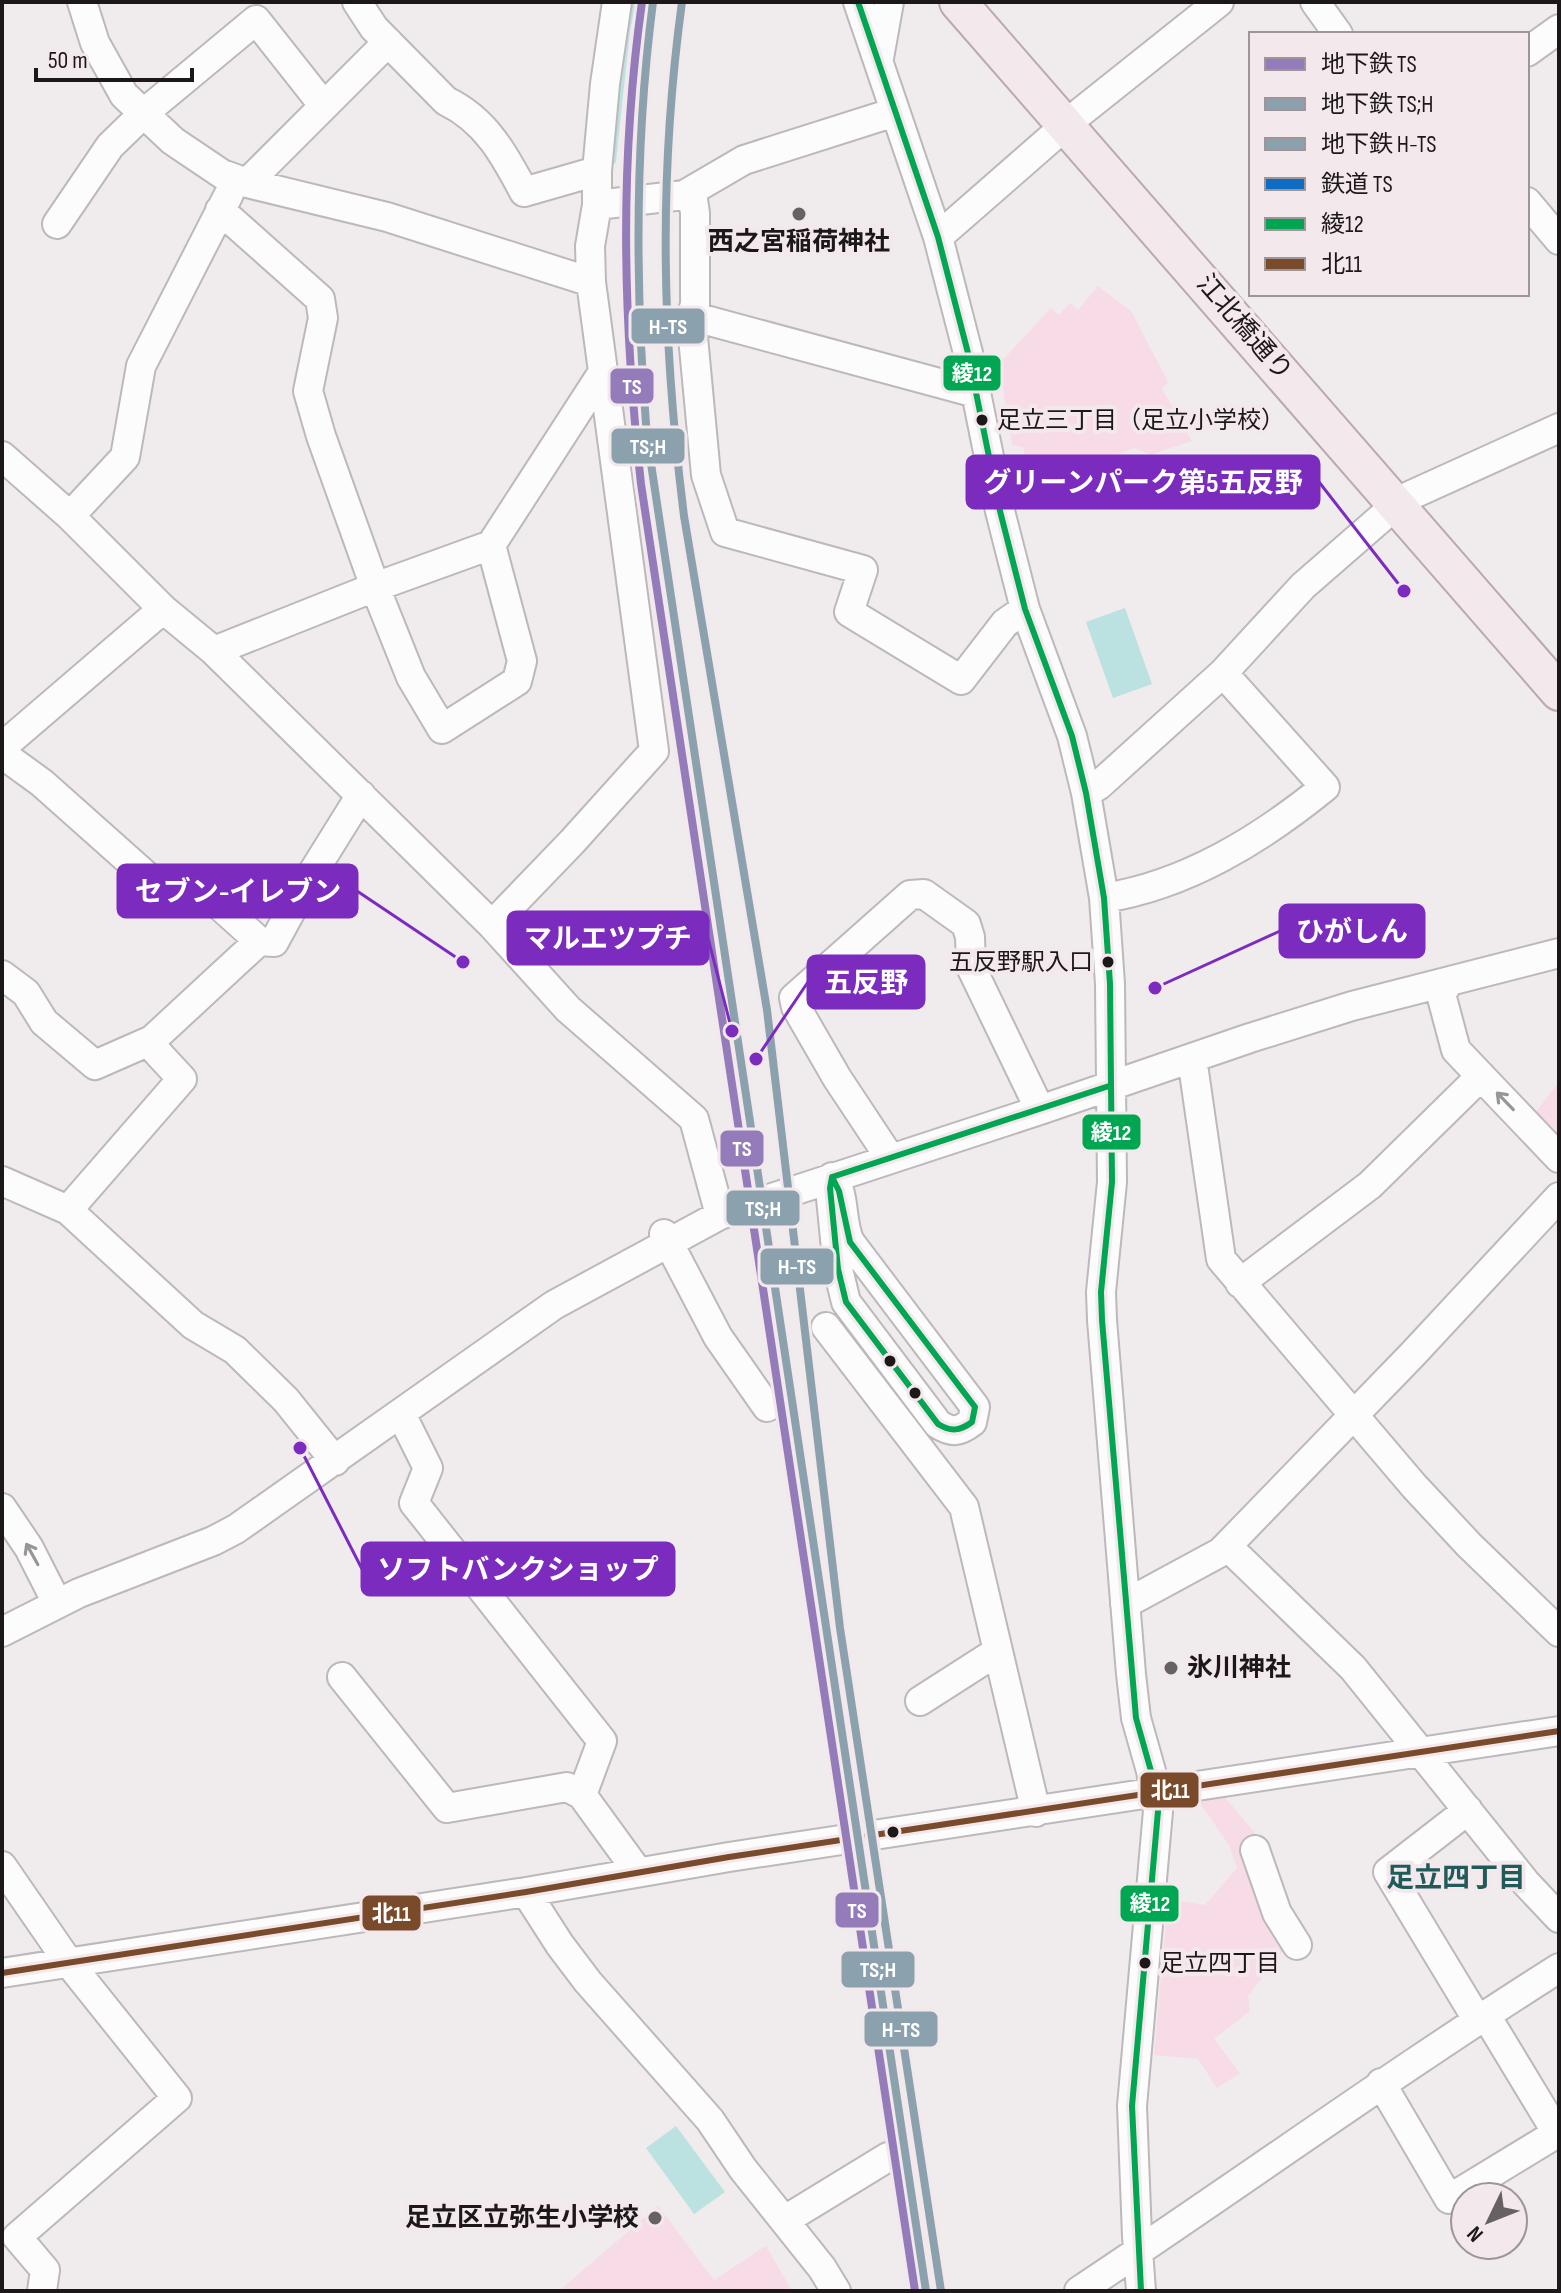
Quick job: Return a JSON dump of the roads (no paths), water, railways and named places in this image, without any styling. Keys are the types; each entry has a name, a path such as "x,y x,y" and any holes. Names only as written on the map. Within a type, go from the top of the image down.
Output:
{"main road":[{"name":"江北橋通り","path":"958,2 1396,505 1556,683"}],"street":[{"path":"82,2 95,43 124,95 173,141 222,174 387,217 591,282"},
{"path":"357,2 374,28 446,101 459,107 500,147 524,192 597,171"},
{"path":"492,925 654,751 601,375 591,282 590,246 597,205 597,171 617,2"},
{"path":"858,2 938,237 1025,609 1072,736 1086,793 1104,898 1110,984 1112,1182 1101,1292 1102,1320 1136,1718 1158,1811 1132,2106 1141,2291"},
{"path":"879,63 889,2"},
{"path":"938,237 1067,124 1219,2"},
{"path":"1315,2 1337,32"},
{"path":"57,224 110,146 144,113 256,20 324,106"},
{"path":"1529,51 1559,29"},
{"path":"70,516 125,457 141,366 220,210 242,181 388,42"},
{"path":"597,205 692,193 744,160 895,112"},
{"path":"692,193 695,213 695,305 691,316 706,475 725,532 863,570 849,612 961,680 1005,623 1025,609"},
{"path":"1529,204 1559,240"},
{"path":"220,210 320,299 323,318 308,391 375,587 411,677 442,729 517,681 521,670 522,661 491,545"},
{"path":"691,316 976,393"},
{"path":"214,651 491,545 601,375"},
{"path":"1086,793 1099,785 1223,673 1303,586 1396,505 1409,496 1559,428"},
{"path":"2,456 70,516 163,609 214,651 492,925 568,1009 694,1119 720,1215"},
{"path":"2,747 163,609"},
{"path":"1104,898 1171,881 1263,834 1325,787 1223,673"},
{"path":"2,754 42,783 161,889 197,885 259,941 274,942 361,795"},
{"path":"890,1158 837,1078 796,1007 794,998 910,895 924,894 966,924 970,937 971,967 1040,1110"},
{"path":"7,989 26,993 44,1022 95,1065 152,1040 259,941"},
{"path":"2,1632 57,1603 213,1541 262,1512 554,1305 667,1238 720,1215 832,1177 1352,1006 1559,953"},
{"path":"1449,982 1441,994 1456,1050 1559,1158"},
{"path":"68,1210 182,1079 157,1052 152,1040"},
{"path":"1192,1058 1221,1259 1414,1486 1469,1545 1559,1632"},
{"path":"1240,1283 1370,1185 1481,1076"},
{"path":"832,1177 838,1184 843,1223 850,1242 975,1407 972,1422 963,1429 947,1430 938,1424 846,1302 838,1269 830,1188 832,1177"},
{"path":"2,1181 68,1210 193,1325 235,1350 286,1400 335,1461"},
{"path":"1125,1604 1227,1546 1559,1197"},
{"path":"667,1238 718,1337 767,1407"},
{"path":"826,1327 964,1507 1036,1812"},
{"path":"401,1414 428,1468 414,1503 602,1741 582,1795"},
{"path":"2,1508 29,1548 57,1603"},
{"path":"1227,1546 1353,1668 1526,1883 1559,1918"},
{"path":"920,1701 998,1651"},
{"path":"342,1677 447,1808 567,1787 582,1795 638,1872"},
{"path":"2,1973 1559,1731"},
{"path":"1381,2083 1449,2199 1558,2132 1388,1872 1468,1810"},
{"path":"1255,1850 1277,1913 1297,1945"},
{"path":"2,1866 69,1963 177,2098 17,2237 45,2270 42,2291"},
{"path":"526,1892 588,1982 710,2120 743,2169 822,2268 836,2291"},
{"path":"1079,2291 1381,2083 1559,1968"},
{"path":"785,2220 888,2157"}],"water":[{"path":"1125,608 1152,684 1113,698 1086,622"},
{"path":"676,2126 725,2192 694,2214 646,2148"}],"waterway":[{"path":"613,161 633,2"}],"metro line":[{"name":"TS","path":"642,2 630,123 626,243 630,362 641,484 915,2291"},
{"name":"TS;H","path":"653,2 642,111 638,220 640,328 647,437 926,2291"},
{"name":"H-TS","path":"682,2 669,132 666,259 671,386 684,516 767,1010 840,1628 941,2291"}],"rail line":[{"name":"TS","path":"643,2 632,111 628,220 630,329 637,438 916,2291"}],"place":[{"name":"西之宮稲荷神社","path":"799,214"},
{"name":"足立三丁目（足立小学校）","path":"982,420"},
{"name":"グリーンパーク第5五反野","path":"1404,591"},
{"name":"セブン-イレブン","path":"463,962"},
{"name":"五反野駅入口","path":"1108,962"},
{"name":"ひがしん","path":"1155,988"},
{"name":"マルエツプチ","path":"732,1031"},
{"name":"五反野","path":"756,1059"},
{"name":"ソフトバンクショップ","path":"300,1448"},
{"name":"氷川神社","path":"1171,1668"},
{"name":"足立四丁目","path":"1145,1963"},
{"name":"足立区立弥生小学校","path":"655,2218"}],"district":[{"name":"足立四丁目","path":"1456,1878"}]}
